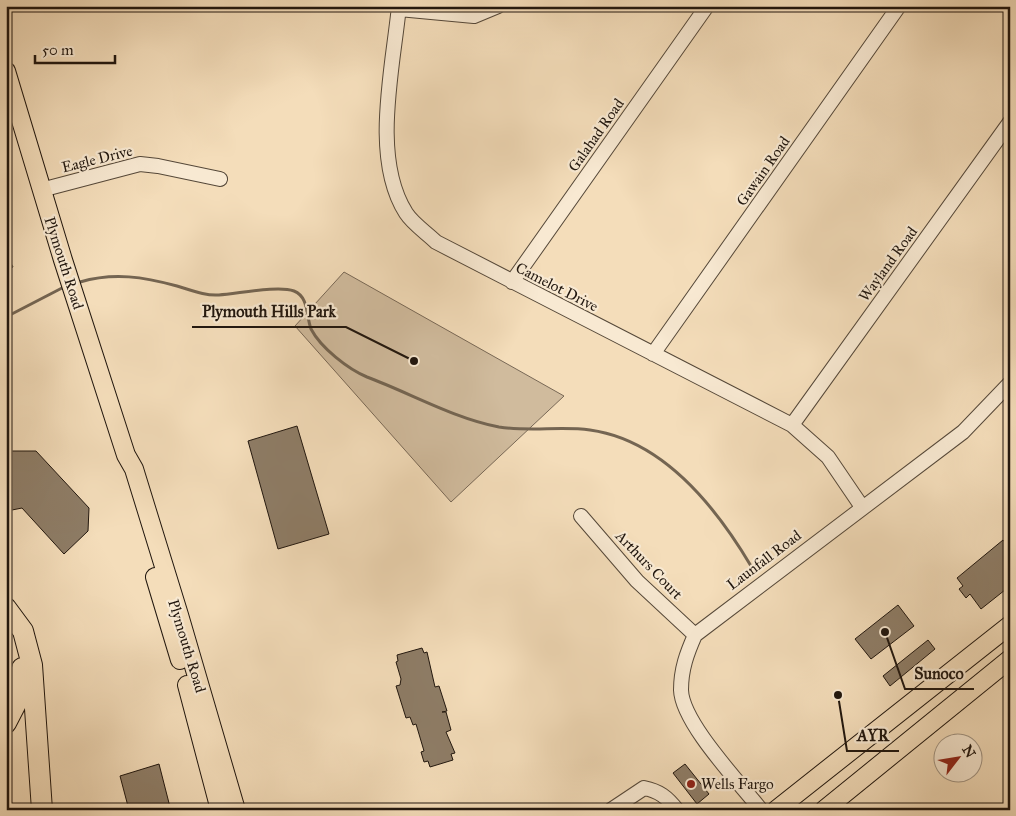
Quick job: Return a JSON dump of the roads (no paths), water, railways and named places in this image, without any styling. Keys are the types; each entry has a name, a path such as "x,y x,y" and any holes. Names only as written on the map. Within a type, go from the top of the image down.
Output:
{"highway":[{"path":"6,608 23,631 32,665 42,810"},
{"path":"6,622 19,648 23,671 21,694 6,723"}],"main road":[{"name":"Plymouth Road","path":"6,70 41,190 126,455 134,469 180,615 236,810"},
{"name":"Plymouth Road","path":"126,455 128,480 220,810"},
{"path":"776,810 1010,625"},
{"path":"824,810 1010,659"}],"street":[{"path":"399,8 474,16 498,6"},
{"name":"Galahad Road","path":"512,282 706,6"},
{"name":"Gawain Road","path":"652,354 900,6"},
{"name":"Camelot Drive","path":"399,8 386,132 390,174 407,213 436,242 792,425 828,456 862,507"},
{"name":"Wayland Road","path":"792,425 1010,122"},
{"name":"Eagle Drive","path":"41,190 140,164 220,179"},
{"name":"Launfall Road","path":"761,810 692,722 681,692 684,659 695,635 963,432 1010,382"},
{"name":"Arthurs Court","path":"581,516 637,581 695,635"},
{"path":"611,810 644,788 657,791 669,800 677,810"}],"waterway":[{"path":"80,282 117,276 153,280 213,295 268,289 294,291 305,302 309,324 315,336 344,363 367,377 465,418 482,423 511,428 590,430 616,436 641,447 664,462 704,500 721,521 751,566"},
{"path":"6,317 62,288"}],"place":[{"name":"Plymouth Hills Park","path":"414,361"},
{"name":"Sunoco","path":"885,632"},
{"name":"AYR","path":"838,695"},
{"name":"Wells Fargo","path":"691,784"}]}
